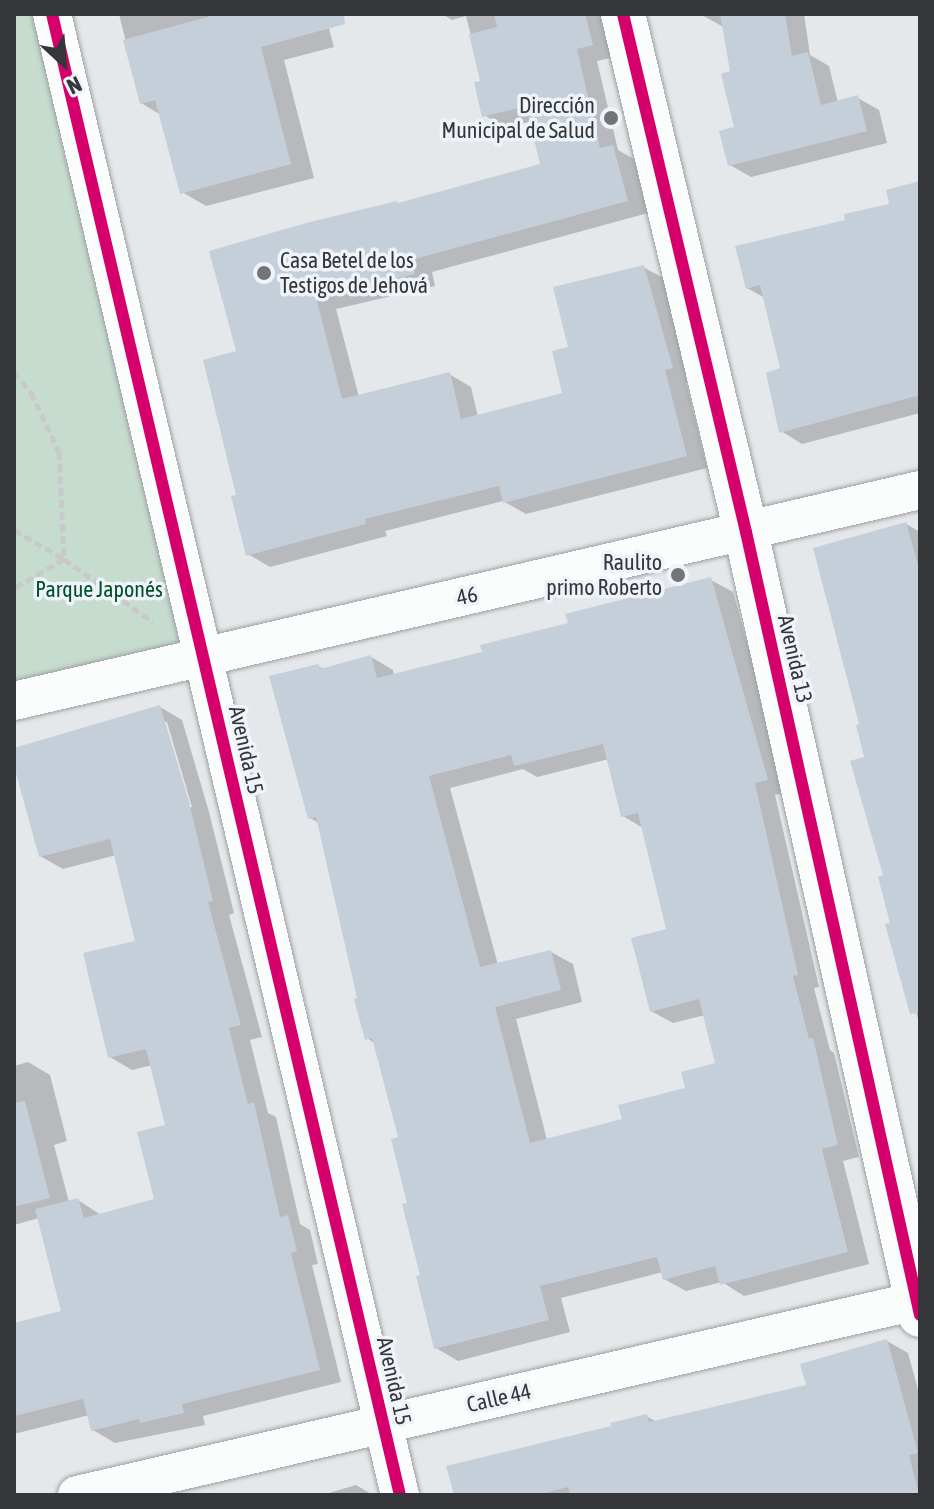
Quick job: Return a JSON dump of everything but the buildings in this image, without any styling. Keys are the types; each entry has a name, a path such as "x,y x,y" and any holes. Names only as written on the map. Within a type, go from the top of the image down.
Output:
{"street":[{"name":"Avenida 15","path":"52,14 400,1495"},
{"name":"Avenida 13","path":"623,14 746,532 919,1305"},
{"name":"46","path":"14,701 920,490"},
{"name":"Calle 44","path":"77,1495 919,1305"}],"path":[{"path":"14,372 31,392 59,452 64,559"},
{"path":"14,530 64,559 203,657"},
{"path":"14,588 64,559"}],"green space":[{"name":"Parque Japonés","path":"14,14 52,14 203,657 14,701"}],"cycle path":[{"path":"52,14 400,1495"},
{"path":"623,14 746,532 920,1315"}],"place":[{"name":"Dirección Municipal de Salud","path":"611,118"},
{"name":"Casa Betel de los Testigos de Jehová","path":"264,273"},
{"name":"Raulito primo Roberto","path":"678,575"}]}
